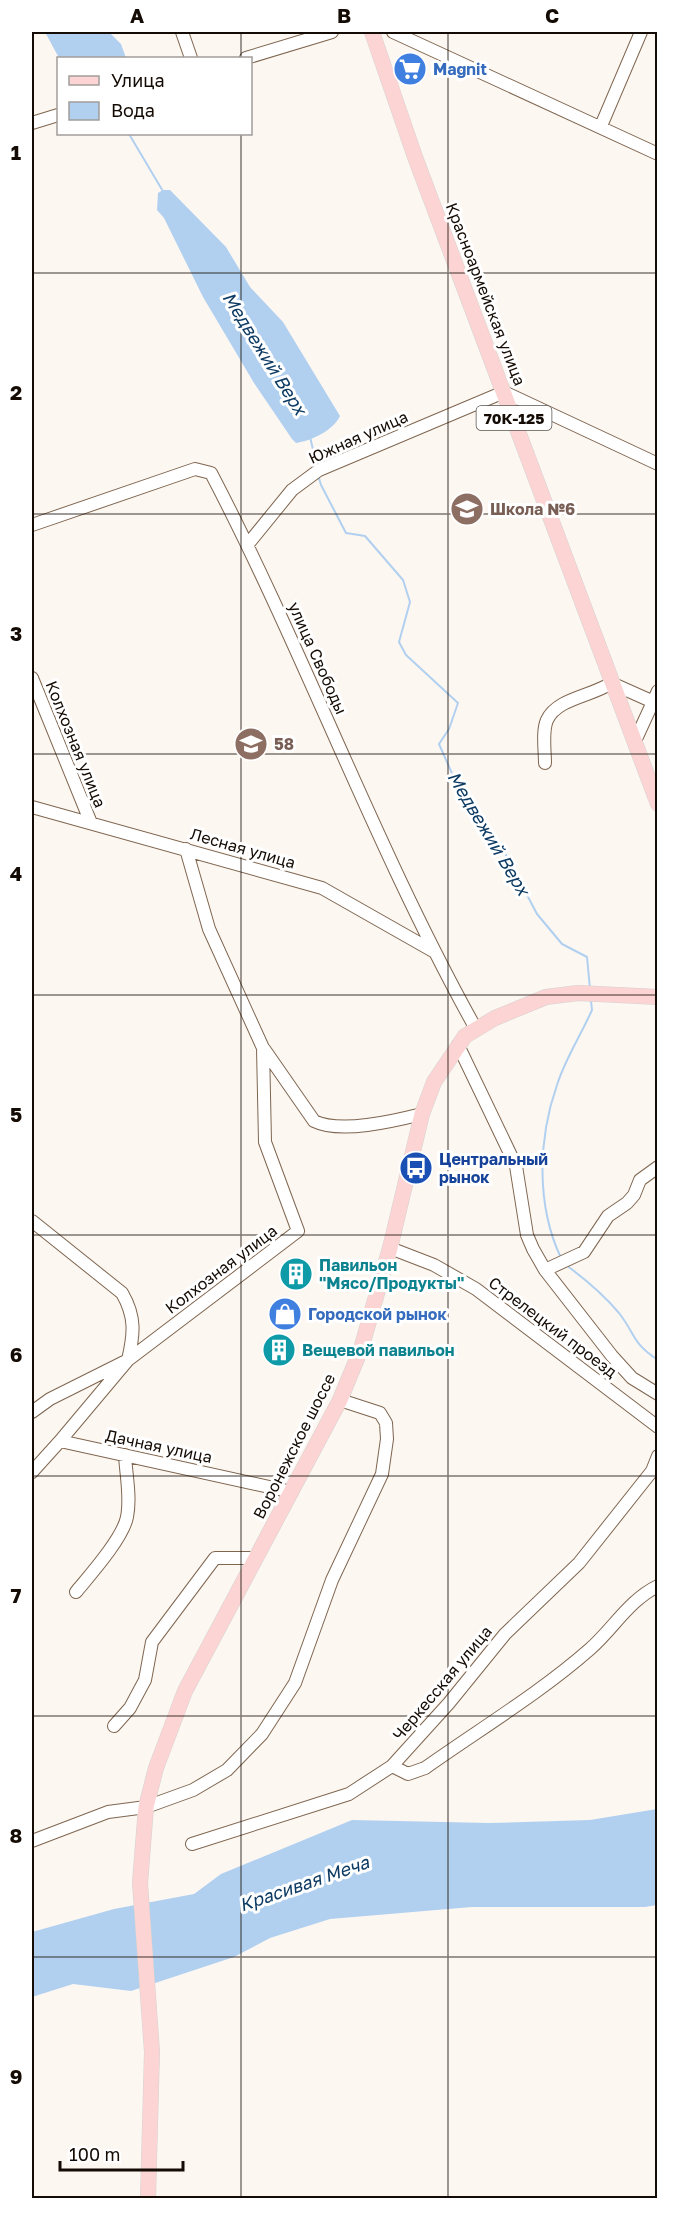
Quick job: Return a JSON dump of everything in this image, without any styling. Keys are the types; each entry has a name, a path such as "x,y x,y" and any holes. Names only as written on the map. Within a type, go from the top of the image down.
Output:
{"main road":[{"name":"Красноармейская улица","path":"372,32 415,157 657,804"},
{"name":"Воронежское шоссе","path":"148,2199 153,2086 140,1883 146,1807 161,1750 185,1692 340,1400 361,1349 390,1248 422,1114 434,1082 458,1045 476,1029 546,997 578,993 657,997"}],"street":[{"path":"182,32 191,57"},
{"path":"249,57 332,32"},
{"path":"393,32 601,126 657,154"},
{"path":"601,126 641,32"},
{"path":"32,123 57,115"},
{"path":"504,392 657,464"},
{"name":"Южная улица","path":"248,544 292,490 319,470 504,392"},
{"name":"улица Свободы","path":"32,525 195,469 212,473 248,544 433,951 476,1029"},
{"name":"Колхозная улица","path":"32,678 91,823"},
{"path":"545,763 546,722 556,708 600,691 611,683 656,699 635,741"},
{"name":"Лесная улица","path":"32,807 322,888 433,951"},
{"name":"Колхозная улица","path":"60,1441 128,1360 298,1231 265,1142 263,1048 209,929 186,849"},
{"path":"458,1045 516,1166 527,1235 545,1269 632,1378 657,1394"},
{"path":"263,1048 314,1121 324,1126 389,1122 422,1114"},
{"path":"545,1269 584,1252 608,1216 627,1203 634,1195 640,1180 657,1167"},
{"path":"32,1221 122,1293 131,1309 135,1332 128,1360 50,1399 32,1412"},
{"name":"Стрелецкий проезд","path":"390,1248 434,1264 476,1289 657,1427"},
{"path":"32,1841 108,1812 146,1807 193,1790 227,1770 262,1734 295,1683 332,1580 382,1474 386,1451 386,1423 380,1413 340,1400"},
{"path":"32,1472 60,1441"},
{"name":"Дачная улица","path":"60,1441 292,1492"},
{"path":"76,1592 107,1553 127,1519 128,1494 124,1455"},
{"name":"Черкесская улица","path":"192,1844 349,1794 392,1767 449,1703 505,1634 579,1563 652,1471 657,1456"},
{"path":"114,1726 130,1708 145,1680 152,1642 215,1558 256,1558"},
{"path":"392,1767 408,1774 425,1768 550,1681 591,1649 626,1610 657,1586"}],"water":[{"path":"45,32 109,32 121,44 126,57 58,57"},
{"path":"170,190 226,247 250,287 283,322 340,416 333,426 302,442 296,443 292,439 254,383 203,297 164,218 157,210 158,193"},
{"name":"Красивая Меча","path":"657,1809 657,1905 645,1907 472,1907 330,1919 270,1938 234,1957 131,1991 73,1984 32,1997 32,1932 114,1909 194,1894 221,1874 352,1820 489,1823 590,1820"}],"waterway":[{"name":"Медвежий Верх","path":"130,135 164,193"},
{"name":"Медвежий Верх","path":"310,437 317,466"},
{"name":"Медвежий Верх","path":"318,475 346,533 365,536 403,580 410,602 399,642 406,655 458,703 449,729 439,744 458,787 476,812 488,837 506,855 537,914 562,944 587,957 590,989"},
{"name":"Медвежий Верх","path":"561,1258 547,1216 542,1172 543,1149 557,1085 592,1010 591,1001"},
{"name":"Медвежий Верх","path":"566,1265 607,1300 619,1313 643,1349 658,1360"}],"place":[{"name":"Magnit","path":"410,69"},
{"name":"Школа №6","path":"467,509"},
{"name":"58","path":"251,744"},
{"name":"Центральный рынок","path":"416,1168"},
{"name":"Павильон \"Мясо/Продукты\"","path":"296,1274"},
{"name":"Городской рынок","path":"285,1314"},
{"name":"Вещевой павильон","path":"279,1350"}]}
